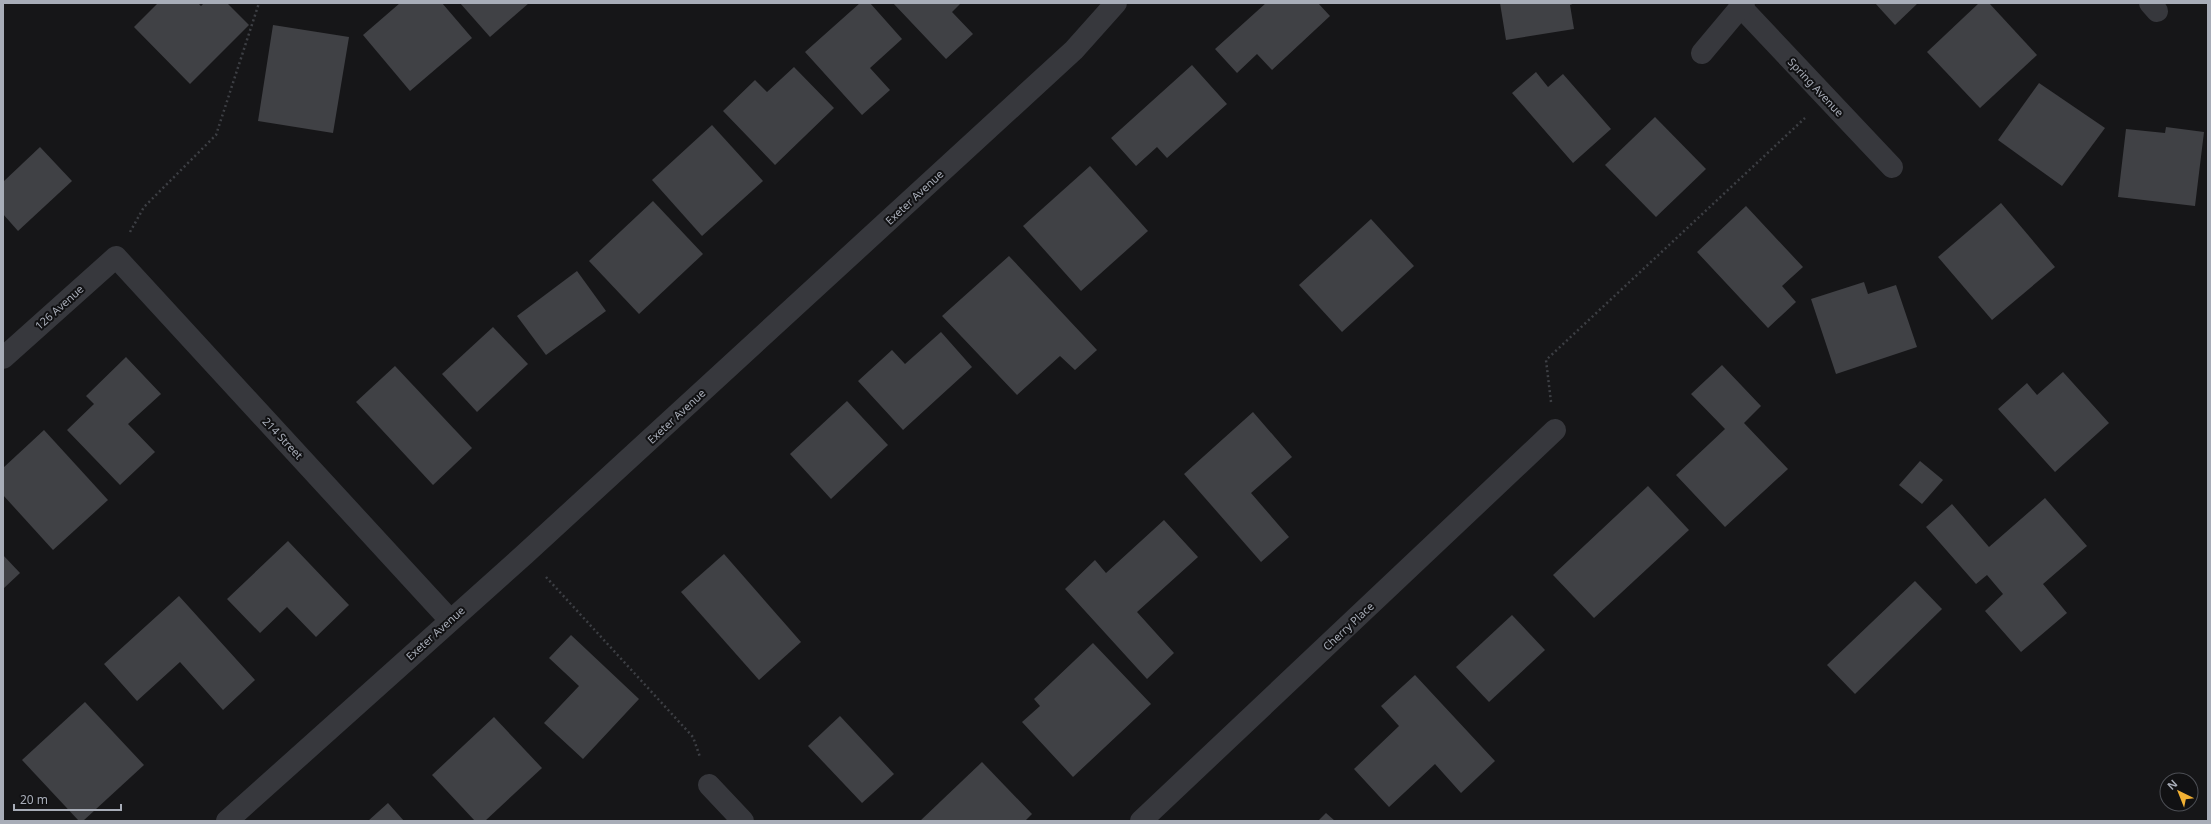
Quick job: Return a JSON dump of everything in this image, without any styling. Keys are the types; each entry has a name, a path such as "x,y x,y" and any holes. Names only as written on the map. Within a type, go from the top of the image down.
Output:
{"street":[{"name":"Exeter Avenue","path":"227,821 525,554 1074,50 1116,3"},
{"name":"Spring Avenue","path":"1702,53 1742,5 1892,167"},
{"name":"126 Avenue","path":"3,358 116,257"},
{"name":"214 Street","path":"116,257 450,620"},
{"name":"Cherry Place","path":"1141,821 1555,430"},
{"path":"709,785 742,821"}],"path":[{"path":"116,257 144,207 216,135 259,3"},
{"path":"1555,430 1546,360 1827,98"},
{"path":"525,554 694,737 709,785"}],"building":[{"path":"158,3 198,3 201,6 204,3 227,3 249,25 190,84 134,27"},
{"path":"400,3 442,3 472,38 410,91 363,35"},
{"path":"460,3 529,3 490,37"},
{"path":"860,3 870,3 902,39 870,68 890,90 862,115 805,52"},
{"path":"893,3 961,3 952,12 973,34 946,59"},
{"path":"1266,3 1318,3 1330,16 1272,70 1257,54 1237,73 1215,49"},
{"path":"1500,3 1575,3 1570,5 1574,29 1506,40"},
{"path":"1875,3 1918,3 1895,25"},
{"path":"1979,3 1989,3 2037,55 1980,108 1927,52"},
{"path":"273,25 349,37 333,133 258,121"},
{"path":"1192,65 1227,104 1167,158 1157,147 1136,166 1111,138"},
{"path":"794,67 834,108 775,165 723,111 755,80 767,92"},
{"path":"1536,72 1548,87 1563,74 1611,129 1573,163 1512,93"},
{"path":"2039,83 2105,128 2062,186 1998,140"},
{"path":"1655,117 1706,169 1656,217 1605,165"},
{"path":"712,125 763,181 702,236 652,180"},
{"path":"2166,127 2204,132 2195,206 2118,197 2126,129 2165,133"},
{"path":"40,147 72,181 18,231 3,214 3,182"},
{"path":"1090,166 1148,231 1081,291 1023,226"},
{"path":"653,201 703,254 639,314 589,261"},
{"path":"2001,203 2055,267 1992,320 1938,257"},
{"path":"1746,206 1803,267 1782,286 1796,302 1768,328 1697,252"},
{"path":"1371,219 1414,266 1342,332 1299,285"},
{"path":"1009,256 1097,350 1075,370 1060,356 1017,395 942,316"},
{"path":"577,271 606,311 546,355 517,316"},
{"path":"1864,282 1868,294 1896,285 1917,347 1836,374 1811,299"},
{"path":"493,327 528,364 477,412 442,374"},
{"path":"941,332 972,367 903,430 858,381 892,350 905,364"},
{"path":"126,357 161,394 128,424 155,452 120,485 67,430 94,404 86,396"},
{"path":"1722,365 1761,406 1744,423 1788,469 1725,527 1676,475 1725,429 1691,394"},
{"path":"395,366 472,448 433,485 356,402"},
{"path":"2063,372 2109,423 2055,472 1998,409 2027,383 2037,395"},
{"path":"847,401 888,445 831,499 790,454"},
{"path":"1253,412 1292,457 1251,493 1289,537 1261,562 1184,474"},
{"path":"44,430 108,500 53,550 3,495 3,468"},
{"path":"1920,461 1943,480 1922,504 1899,485"},
{"path":"1648,486 1689,530 1594,618 1553,575"},
{"path":"2045,498 2087,546 2043,584 2067,613 2021,652 1985,611 2003,594 1987,575 1976,584 1926,527 1952,504 1989,547"},
{"path":"1164,520 1198,557 1137,612 1174,653 1147,679 1065,589 1095,560 1106,573"},
{"path":"288,541 349,605 316,637 287,607 260,633 227,599"},
{"path":"724,554 801,642 759,680 681,592"},
{"path":"3,555 20,573 3,589"},
{"path":"1915,581 1942,609 1855,694 1827,665"},
{"path":"179,596 255,680 223,710 180,662 137,701 104,664"},
{"path":"1512,615 1545,650 1489,702 1456,667"},
{"path":"571,635 639,699 583,759 544,723 579,686 549,658"},
{"path":"1093,643 1151,704 1073,777 1022,722 1040,706 1034,699"},
{"path":"1415,675 1495,761 1461,793 1435,764 1389,807 1354,769 1399,726 1381,706"},
{"path":"85,702 144,765 83,821 79,821 22,760"},
{"path":"840,716 894,774 862,803 808,746"},
{"path":"494,717 542,768 485,821 475,821 432,775"},
{"path":"982,762 1032,814 1025,821 920,821"},
{"path":"388,803 404,821 368,821"},
{"path":"1326,813 1335,821 1318,821"}]}
